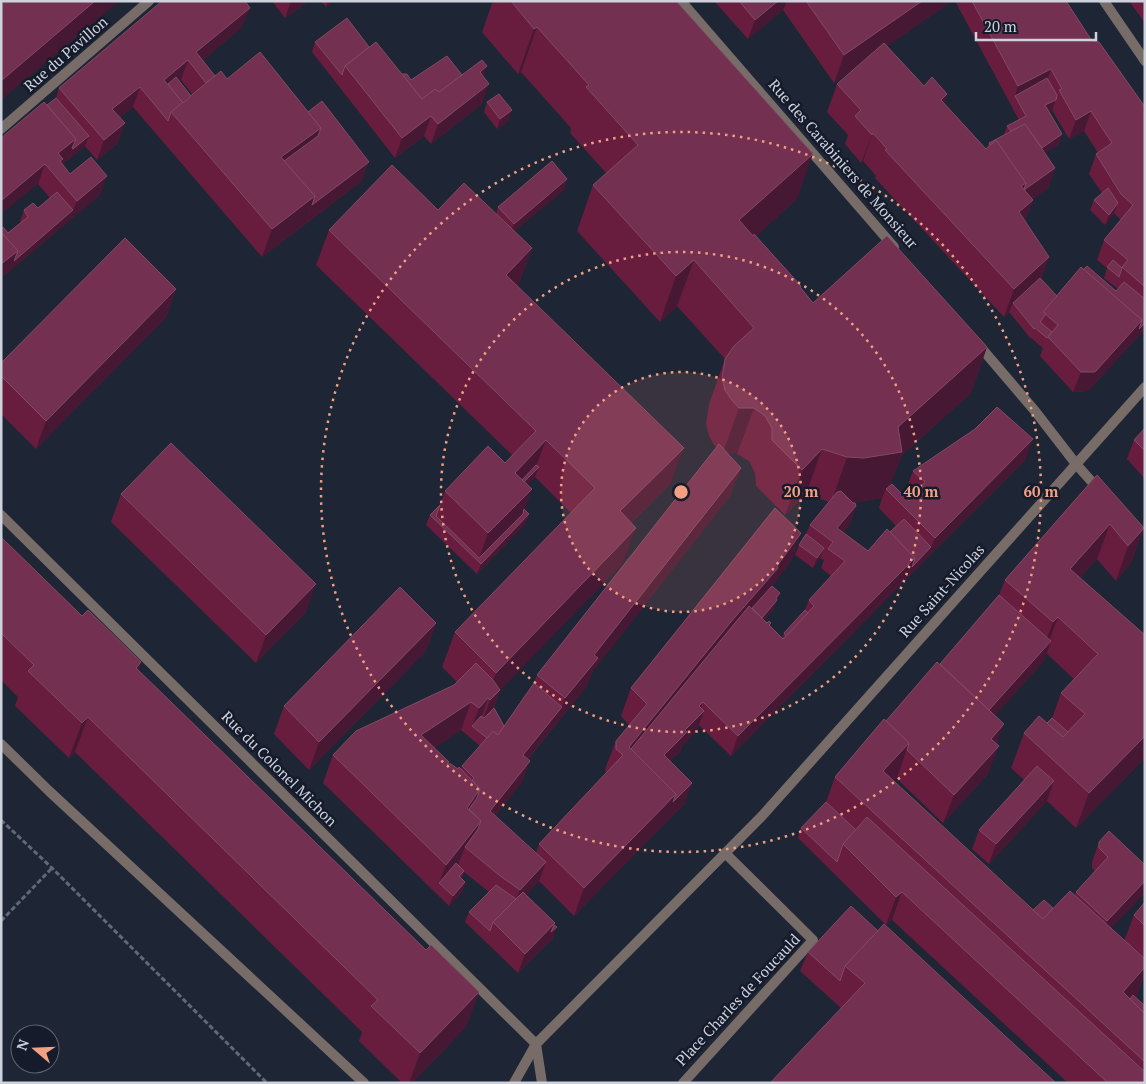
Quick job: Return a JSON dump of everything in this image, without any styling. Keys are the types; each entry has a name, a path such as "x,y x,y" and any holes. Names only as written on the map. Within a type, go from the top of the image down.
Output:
{"street":[{"name":"Rue du Pavillon","path":"1,128 149,1"},
{"name":"Rue des Carabiniers de Monsieur","path":"681,1 898,252"},
{"path":"1104,1 1145,61"},
{"path":"970,335 1035,411 1076,464 1106,496"},
{"name":"Rue Saint-Nicolas","path":"725,853 762,816 1145,387"},
{"name":"Rue du Colonel Michon","path":"1,515 536,1044"},
{"path":"1,744 56,798 364,1083"},
{"path":"514,1083 536,1044 725,853"},
{"name":"Place Charles de Foucauld","path":"683,1083 813,940 725,853"},
{"path":"536,1044 542,1083"}],"path":[{"path":"1,820 52,868 267,1083"},
{"path":"1,921 52,868"}],"building":[{"path":"1,1 95,1 1,81"},
{"path":"162,1 245,1 250,8 196,52 215,76 206,83 188,60 164,80 183,103 171,112 168,121 140,87 112,109 125,123 104,140 59,88"},
{"path":"511,1 676,1 813,154 739,220 801,286 813,303 887,236 987,347 898,427 902,452 864,458 847,457 822,449 802,470 772,440 772,428 765,416 754,408 739,408 731,399 725,390 722,378 725,359 734,346 754,328 694,260 676,276 593,185 638,145 586,87 589,85 537,27 534,29"},
{"path":"739,1 778,1 755,20"},
{"path":"806,1 922,1 844,55"},
{"path":"972,1 1066,1 1092,41 1099,42 1145,107 1145,287 1122,267 1128,260 1104,240 1133,205 1121,194 1096,154 1112,143 1091,111 1076,120 1059,90 1062,89 1051,69 1018,86"},
{"path":"347,18 369,47 345,66 342,75 315,42"},
{"path":"376,42 422,99 435,89 439,92 482,60 487,66 480,72 489,84 438,124 431,116 402,138 345,66"},
{"path":"884,43 924,86 932,77 947,94 941,100 986,149 996,140 1026,183 1021,186 1033,200 1019,212 1049,257 1014,289 885,150 887,149 873,133 872,135 855,116 861,110 837,84"},
{"path":"260,52 321,128 281,157 315,196 272,229 171,112 221,71 227,79"},
{"path":"447,56 462,75 439,92 435,89 422,99 402,74 407,74 411,80"},
{"path":"176,77 191,96 183,103 168,84"},
{"path":"1047,78 1057,95 1056,100 1045,105 1062,134 1042,148 1025,124 1011,131 1007,126 1026,116 1015,96"},
{"path":"499,94 512,110 500,119 487,102"},
{"path":"56,98 89,136 73,149 76,139 47,105"},
{"path":"322,101 369,162 312,205 315,196 284,161 318,136 321,128 308,112"},
{"path":"44,102 76,139 58,153 63,159 60,161 70,174 91,157 107,176 77,201 45,164 1,201 1,138"},
{"path":"1025,124 1055,168 1024,190 1026,183 996,140 990,145 989,143"},
{"path":"552,161 567,179 514,224 498,207"},
{"path":"392,165 438,210 464,183 532,248 506,275 684,448 620,511 636,528 496,673 455,632 595,488 546,440 515,473 532,489 488,533 445,491 488,446 505,463 536,431 329,230"},
{"path":"1108,188 1118,203 1109,215 1094,200"},
{"path":"57,192 73,210 14,261 18,251 1,232 1,229 3,227 8,233 28,217 24,210 33,203 38,208"},
{"path":"1,232 18,251 1,264"},
{"path":"125,238 176,289 46,421 1,376 1,363"},
{"path":"1113,260 1122,268 1119,277 1107,267"},
{"path":"1087,266 1116,291 1124,282 1145,299 1145,323 1139,329 1142,320 1083,270"},
{"path":"1081,267 1142,320 1095,372 1081,372 1048,337 1058,325 1043,312"},
{"path":"1040,278 1057,296 1043,312 1046,314 1040,322 1052,332 1047,338 1034,329 1013,303"},
{"path":"997,407 1033,439 935,538 886,489 892,484 909,501 925,482 913,471 975,429"},
{"path":"1145,428 1145,451 1134,440"},
{"path":"171,443 316,584 266,635 121,494"},
{"path":"719,444 741,468 594,655 598,658 565,698 537,675"},
{"path":"536,465 539,467 524,482 522,480"},
{"path":"1097,475 1144,528 1128,546 1110,524 1070,569 1145,635 1145,736 1089,793 1024,733 1039,716 1063,737 1085,714 1061,693 1098,654 1058,617 1053,622 1005,580"},
{"path":"841,491 856,506 837,528 868,551 887,529 915,558 738,736 703,702 699,706 704,711 685,730 687,732 664,755 692,783 673,802 676,794 631,749 749,606 767,623 769,621 771,623 769,625 783,639 814,606 809,600 845,561 828,549 833,542 810,525 837,492"},
{"path":"440,505 436,516 479,558 523,514 524,509 529,514 481,564 430,515"},
{"path":"775,508 801,533 777,566 778,568 730,623 629,747 676,794 584,888 539,844 623,755 616,749 616,741 647,704 631,688"},
{"path":"904,519 931,547 912,567 915,558 890,532"},
{"path":"806,534 824,548 817,558 799,545"},
{"path":"1,537 82,616 88,610 141,662 136,668 426,950 431,945 479,992 420,1053 371,1006 378,1000 88,717 82,723 28,671 34,665 1,633"},
{"path":"772,586 780,593 776,598 777,600 762,618 752,608"},
{"path":"400,587 436,623 319,742 284,706"},
{"path":"999,595 1051,641 989,710 940,664"},
{"path":"805,610 808,613 786,636 784,633"},
{"path":"937,662 1004,724 991,739 999,746 954,795 907,750 909,743 886,721"},
{"path":"476,663 500,690 490,700 488,698 479,708 471,702 421,735 449,762 447,764 451,764 458,769 459,767 480,789 467,808 481,821 446,865 333,755 356,731 454,685"},
{"path":"534,683 562,707 523,755 530,761 490,811 546,862 520,890 465,847 478,829 481,821 469,809 477,798 480,789 472,780 474,778 462,766 493,731 498,735"},
{"path":"494,708 504,726 498,735 493,731 487,738 472,726 481,716 484,718"},
{"path":"1052,718 1068,732 1063,737 1047,723"},
{"path":"884,719 909,743 883,771 1043,919 1070,891 1145,959 1145,967 1123,992 1145,1014 1145,1062 835,777"},
{"path":"1037,766 1054,781 996,844 979,830"},
{"path":"826,802 856,830 843,844 837,862 801,828"},
{"path":"867,817 1145,1072 1145,1083 1108,1083 902,892 896,897 843,844"},
{"path":"1109,831 1145,865 1145,881 1107,921 1076,892 1108,857 1099,848 1099,842"},
{"path":"456,863 464,871 459,876 465,882 453,896 439,883"},
{"path":"496,885 516,899 493,922 490,931 469,912"},
{"path":"523,892 555,923 525,954 493,922"},
{"path":"1044,900 1053,908 1043,919 1033,910"},
{"path":"1145,902 1145,926 1134,915"},
{"path":"851,906 878,931 845,966 840,981 808,952"},
{"path":"884,924 1056,1083 770,1083 865,983 845,966"},
{"path":"1133,995 1145,1006 1145,1014 1130,999"}]}
